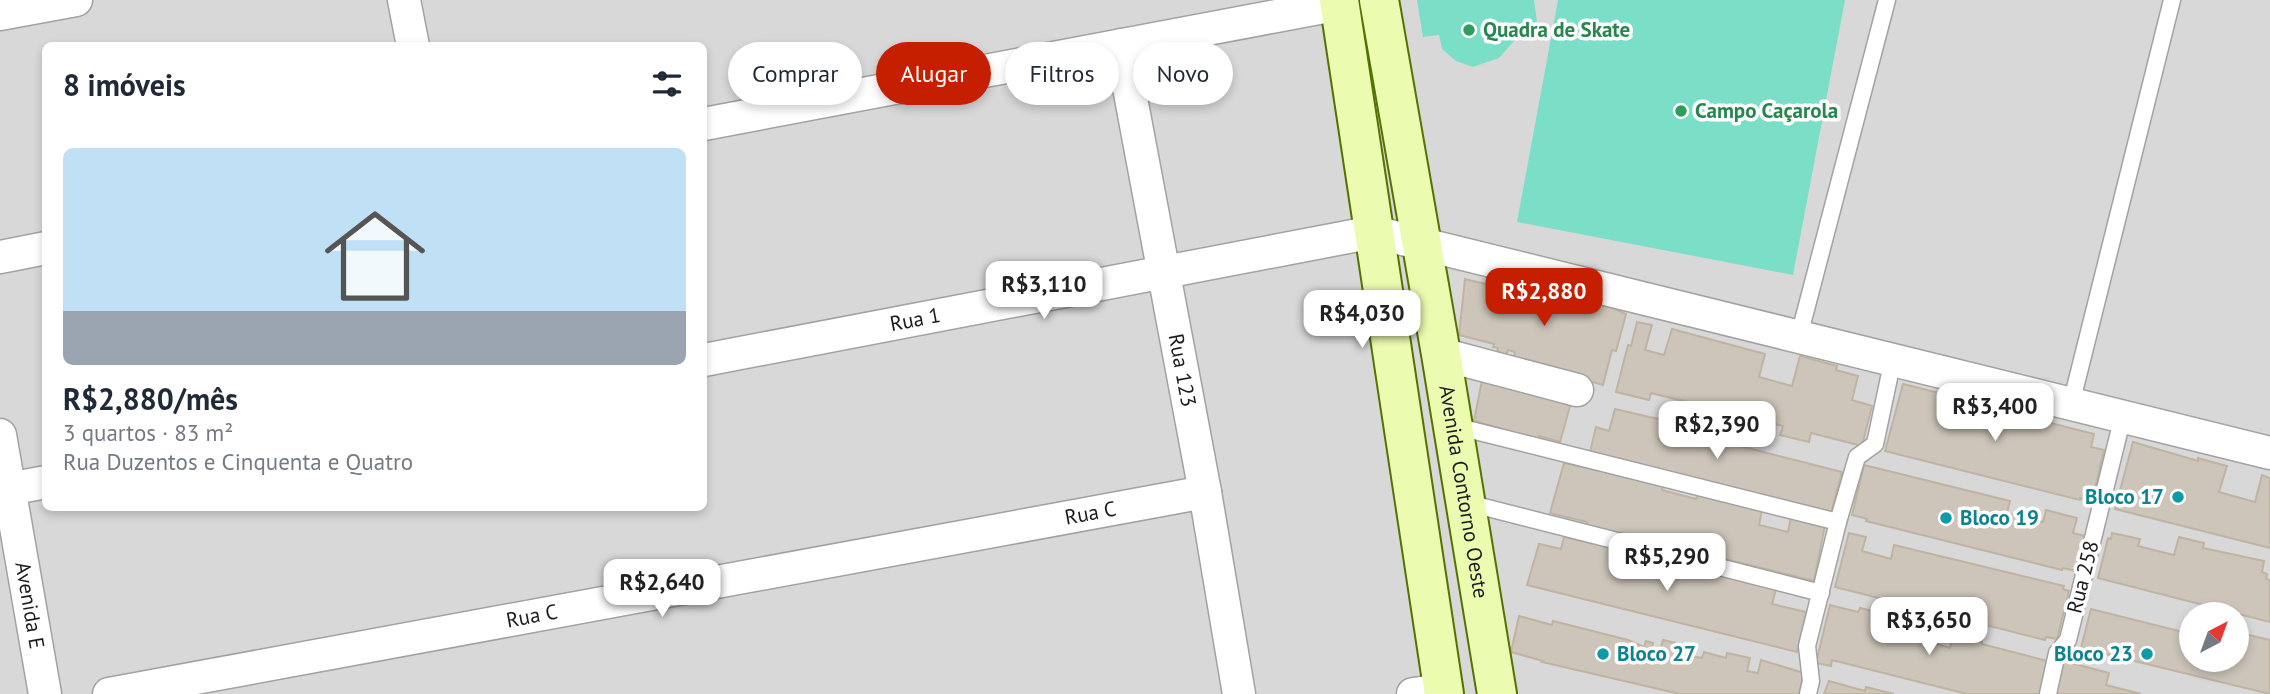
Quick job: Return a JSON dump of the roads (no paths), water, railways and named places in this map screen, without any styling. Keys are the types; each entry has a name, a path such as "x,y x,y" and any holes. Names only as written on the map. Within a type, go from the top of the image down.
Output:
{"street":[{"path":"0,14 76,0"},
{"path":"404,0 412,42"},
{"name":"Avenida Contorno Oeste","path":"1380,0 1497,694"},
{"path":"707,123 1339,2 1374,232 1433,693"},
{"name":"Rua 123","path":"1121,45 1205,492 1239,694"},
{"path":"1374,232 2270,453"},
{"name":"Rua 1","path":"707,359 1374,232"},
{"path":"0,257 42,249"},
{"path":"1441,354 1577,390"},
{"name":"Avenida E","path":"0,435 45,694"},
{"path":"9,489 42,483"},
{"name":"Rua C","path":"109,694 1205,492"}],"lane":[{"path":"1799,336 1887,0"},
{"path":"2070,404 2172,0"},
{"path":"1808,694 1811,681 1807,646 1838,522 1857,457 1875,444 1893,359"},
{"name":"Rua 258","path":"2048,694 2057,653 2068,640 2123,416"},
{"path":"1453,425 1838,522"},
{"path":"1465,502 1821,593"}],"place":[{"name":"Quadra de Skate","path":"1469,30"},
{"name":"Campo Caçarola","path":"1681,111"},
{"name":"Bloco 17","path":"2178,497"},
{"name":"Bloco 19","path":"1946,518"},
{"name":"Bloco 27","path":"1603,654"},
{"name":"Bloco 23","path":"2147,654"}]}
